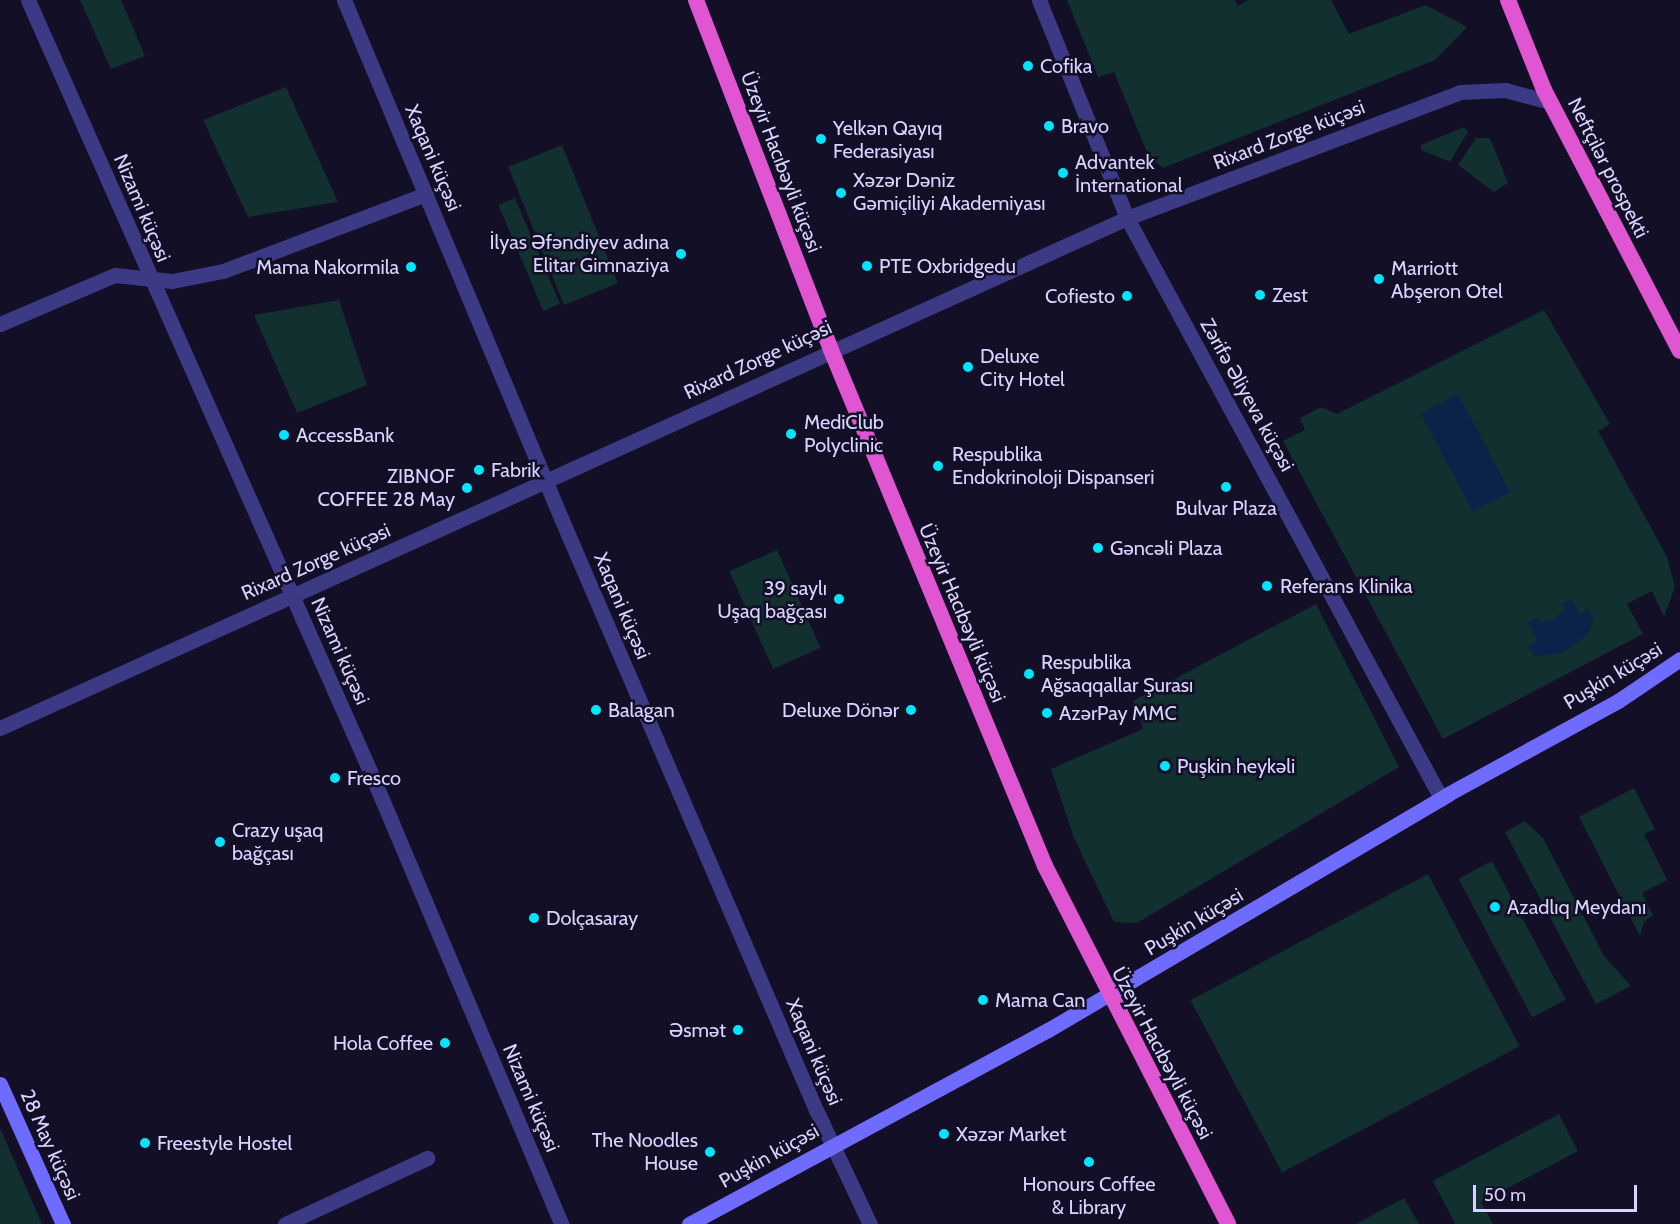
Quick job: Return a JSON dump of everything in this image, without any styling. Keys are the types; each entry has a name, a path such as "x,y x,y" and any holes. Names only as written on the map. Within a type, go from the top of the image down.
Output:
{"highway":[{"name":"Üzeyir Hacıbəyli küçəsi","path":"696,0 831,350 1045,866 1108,996 1228,1224"},
{"name":"Neftçilər prospekti","path":"1508,0 1550,102 1680,351"}],"main road":[{"name":"Puşkin küçəsi","path":"689,1224 1108,996 1441,798 1618,701 1680,659"},
{"name":"28 May küçəsi","path":"0,1084 63,1224"}],"street":[{"name":"Nizami küçəsi","path":"28,0 149,278 292,596 561,1224"},
{"name":"Xaqani küçəsi","path":"344,0 545,481 832,1145 870,1224"},
{"name":"Zərifə Əliyeva küçəsi","path":"1039,0 1127,218 1441,798"},
{"name":"Rixard Zorge küçəsi","path":"0,728 1127,218 1460,92 1505,90 1550,102"},
{"path":"0,324 115,275 190,280 224,271 426,194"},
{"path":"285,1224 427,1158"}],"green space":[{"path":"80,0 121,0 145,56 111,69"},
{"path":"1067,0 1235,0 1238,6 1248,0 1331,0 1349,34 1426,5 1467,27 1435,60 1163,168 1148,155 1114,72 1098,77"},
{"path":"286,87 338,202 248,217 203,120"},
{"path":"1464,127 1468,132 1450,162 1421,150 1421,145"},
{"path":"1476,138 1490,138 1508,183 1494,192 1458,165"},
{"path":"562,145 618,283 564,305 508,167"},
{"path":"515,198 560,304 543,311 498,205"},
{"path":"339,300 367,385 297,413 254,315"},
{"path":"1544,310 1610,424 1598,431 1667,557 1675,587 1664,617 1652,591 1627,604 1643,634 1443,739 1283,441 1305,430 1300,418 1321,407 1337,414"},
{"path":"777,550 821,648 773,669 729,571"},
{"path":"1316,604 1399,767 1137,923 1114,922 1074,838 1051,769 1143,729 1133,701"},
{"path":"1634,788 1655,829 1644,834 1667,880 1642,893 1653,915 1644,922 1640,936 1579,817"},
{"path":"1525,821 1543,838 1604,956 1631,986 1596,1004 1505,832"},
{"path":"1492,861 1566,1000 1532,1017 1458,879"},
{"path":"1428,874 1520,1046 1282,1172 1190,1000"},
{"path":"1559,1114 1578,1151 1481,1202 1493,1224 1455,1224 1433,1181"},
{"path":"0,1128 42,1224 0,1224"},
{"path":"1404,1198 1419,1224 1356,1224"}],"water":[{"path":"1458,394 1510,492 1473,512 1421,414"},
{"path":"1572,599 1580,614 1588,609 1594,620 1588,634 1563,653 1534,656 1528,646 1538,640 1528,623 1537,617 1541,623 1555,619 1565,609 1562,604"}],"place":[{"name":"Cofika","path":"1028,66"},
{"name":"Bravo","path":"1049,126"},
{"name":"Yelkən Qayıq Federasiyası","path":"821,139"},
{"name":"Advantek İnternational","path":"1063,173"},
{"name":"Xəzər Dəniz Gəmiçiliyi Akademiyası","path":"841,193"},
{"name":"İlyas Əfəndiyev adına Elitar Gimnaziya","path":"681,254"},
{"name":"PTE Oxbridgedu","path":"867,266"},
{"name":"Mama Nakormila","path":"411,267"},
{"name":"Marriott Abşeron Otel","path":"1379,279"},
{"name":"Zest","path":"1260,295"},
{"name":"Cofiesto","path":"1127,296"},
{"name":"Deluxe City Hotel","path":"968,367"},
{"name":"MediClub Polyclinic","path":"791,434"},
{"name":"AccessBank","path":"284,435"},
{"name":"Respublika Endokrinoloji Dispanseri","path":"938,466"},
{"name":"Fabrik","path":"479,470"},
{"name":"Bulvar Plaza","path":"1226,487"},
{"name":"ZIBNOF COFFEE 28 May","path":"467,488"},
{"name":"Gəncəli Plaza","path":"1098,548"},
{"name":"Referans Klinika","path":"1267,586"},
{"name":"39 saylı Uşaq bağçası","path":"839,599"},
{"name":"Respublika Ağsaqqallar Şurası","path":"1029,674"},
{"name":"Balagan","path":"596,710"},
{"name":"Deluxe Dönər","path":"911,710"},
{"name":"AzərPay MMC","path":"1047,713"},
{"name":"Puşkin heykəli","path":"1165,766"},
{"name":"Fresco","path":"335,778"},
{"name":"Crazy uşaq bağçası","path":"220,842"},
{"name":"Azadlıq Meydanı","path":"1495,907"},
{"name":"Dolçasaray","path":"534,918"},
{"name":"Mama Can","path":"983,1000"},
{"name":"Əsmət","path":"738,1030"},
{"name":"Hola Coffee","path":"445,1043"},
{"name":"Xəzər Market","path":"944,1134"},
{"name":"Freestyle Hostel","path":"145,1143"},
{"name":"The Noodles House","path":"710,1152"},
{"name":"Honours Coffee & Library","path":"1089,1162"}]}
